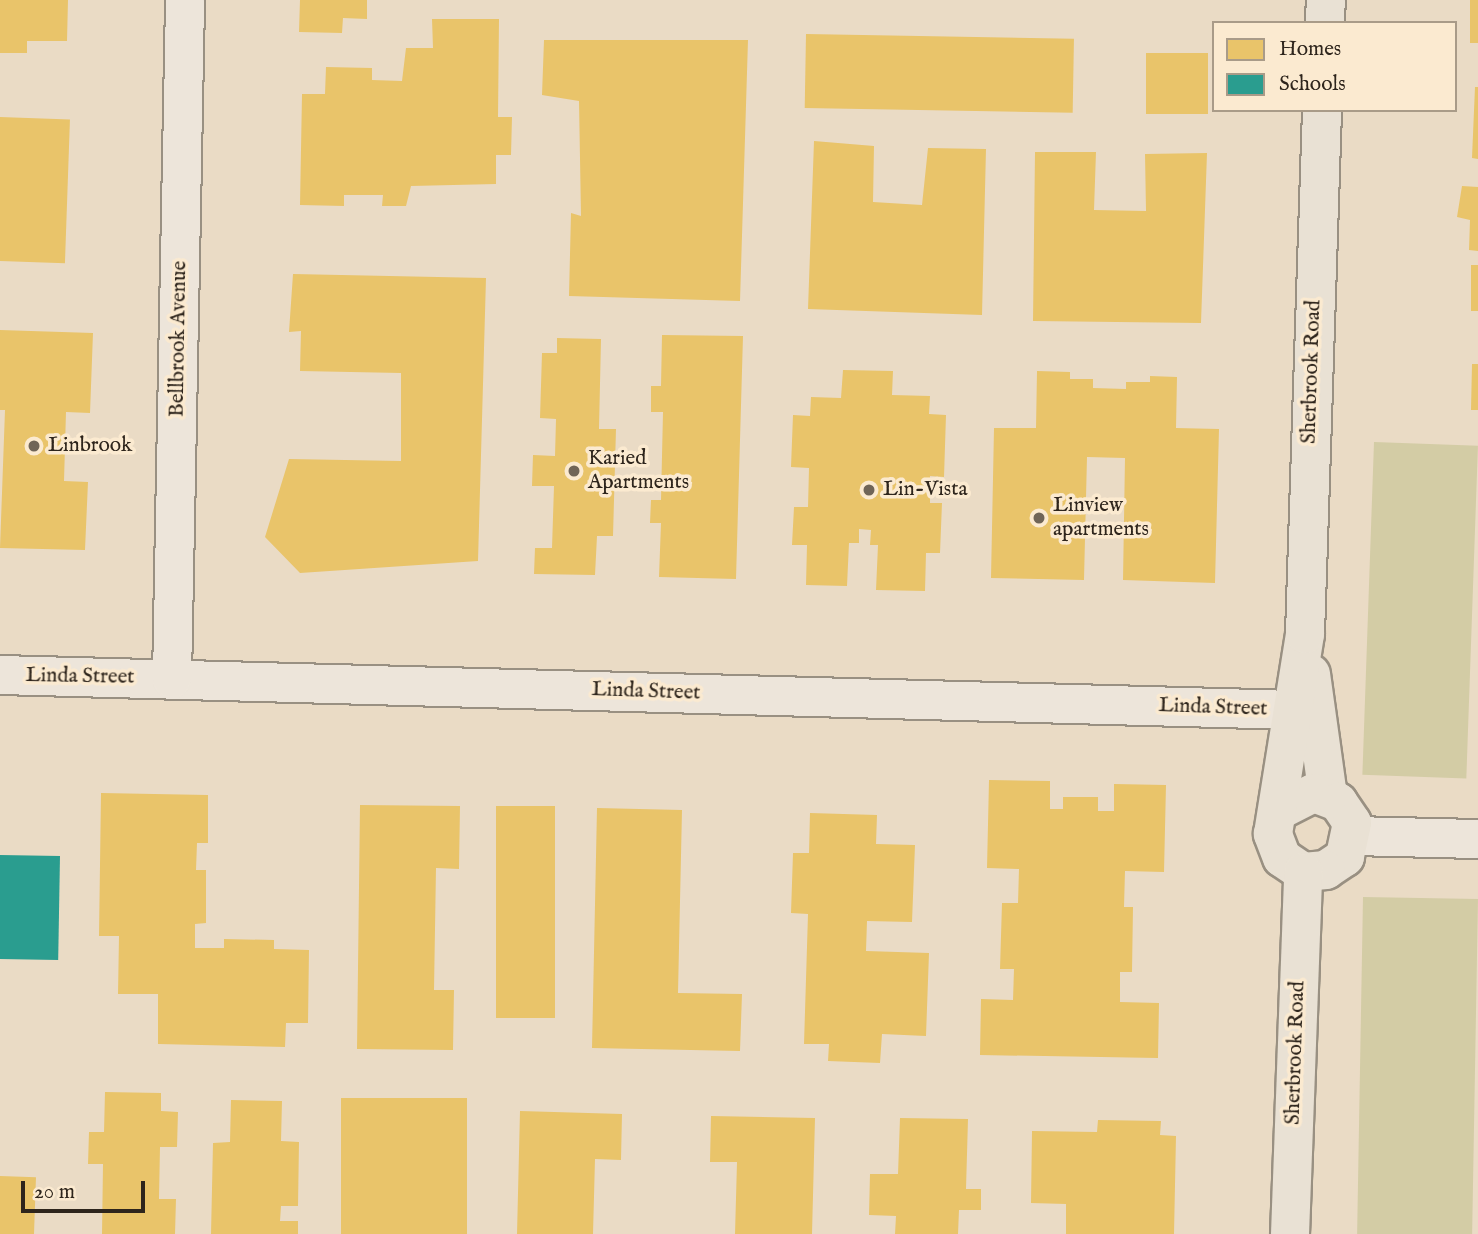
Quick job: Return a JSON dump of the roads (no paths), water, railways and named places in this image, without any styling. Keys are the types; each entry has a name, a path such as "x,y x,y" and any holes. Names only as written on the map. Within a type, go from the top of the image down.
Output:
{"main road":[{"path":"1325,21 1326,0"},
{"name":"Sherbrook Road","path":"1290,1234 1303,872 1275,847 1305,634 1322,112"},
{"name":"Sherbrook Road","path":"1305,634 1328,796"},
{"path":"1280,810 1301,795 1328,796 1347,811 1353,836 1337,865 1303,872"}],"street":[{"name":"Bellbrook Avenue","path":"172,679 185,0"},
{"name":"Linda Street","path":"0,675 1293,710"},
{"path":"1353,836 1478,839"}],"place":[{"name":"Linbrook","path":"34,446"},
{"name":"Karied Apartments","path":"574,471"},
{"name":"Lin-Vista","path":"869,490"},
{"name":"Linview apartments","path":"1039,518"}]}
